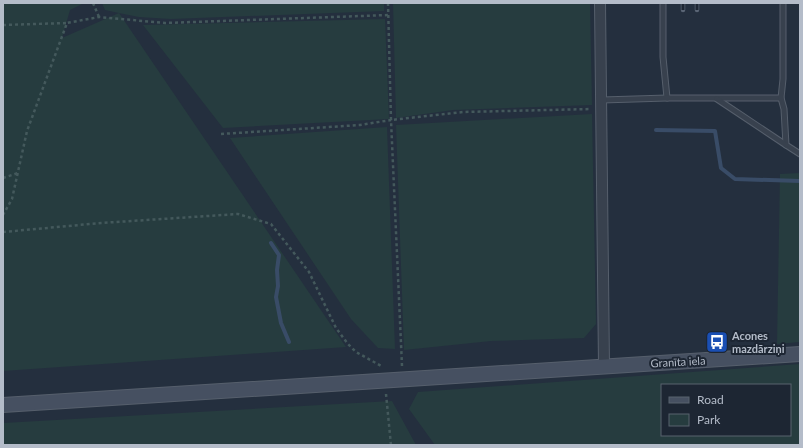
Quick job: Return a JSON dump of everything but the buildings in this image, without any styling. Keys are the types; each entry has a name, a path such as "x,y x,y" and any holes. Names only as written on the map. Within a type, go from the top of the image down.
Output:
{"main road":[{"name":"Granīta iela","path":"3,405 800,354"}],"street":[{"path":"600,3 604,366"}],"lane":[{"path":"663,3 664,57 667,98"},
{"path":"783,3 784,79 781,98 784,109 786,145"},
{"path":"602,104 667,98 781,98"},
{"path":"716,98 800,154"}],"path":[{"path":"93,3 99,17"},
{"path":"388,3 403,379"},
{"path":"3,25 67,23 99,17 165,23 389,15"},
{"path":"3,215 12,200 27,131 67,23"},
{"path":"221,134 360,126 392,120 463,112 602,104"},
{"path":"3,178 18,173"},
{"path":"3,232 101,223 238,214 270,224 309,272 336,328 348,344 356,352 384,368 391,445"}],"green space":[{"path":"3,3 84,3 70,10 62,38 119,13 346,347 3,371"},
{"path":"102,3 384,3 384,11 171,19 139,17 105,10"},
{"path":"393,3 590,3 592,105 453,110 396,118"},
{"path":"385,19 389,119 223,128 143,25"},
{"path":"592,114 596,324 584,338 491,341 404,350 396,125"},
{"path":"387,127 395,349 378,348 351,319 230,138"},
{"path":"800,173 800,342 777,344 780,174"},
{"path":"800,364 800,445 435,445 409,409 418,392"},
{"path":"392,401 416,445 3,445 3,423"}],"waterway":[{"path":"656,130 715,131 721,168 735,179 800,181"},
{"path":"271,243 279,255 277,270 278,286 276,297 281,323 289,342"}],"railway":[{"path":"683,3 683,10"},
{"path":"697,3 697,10"}],"place":[{"name":"Acones mazdārziņi","path":"717,342"}]}
